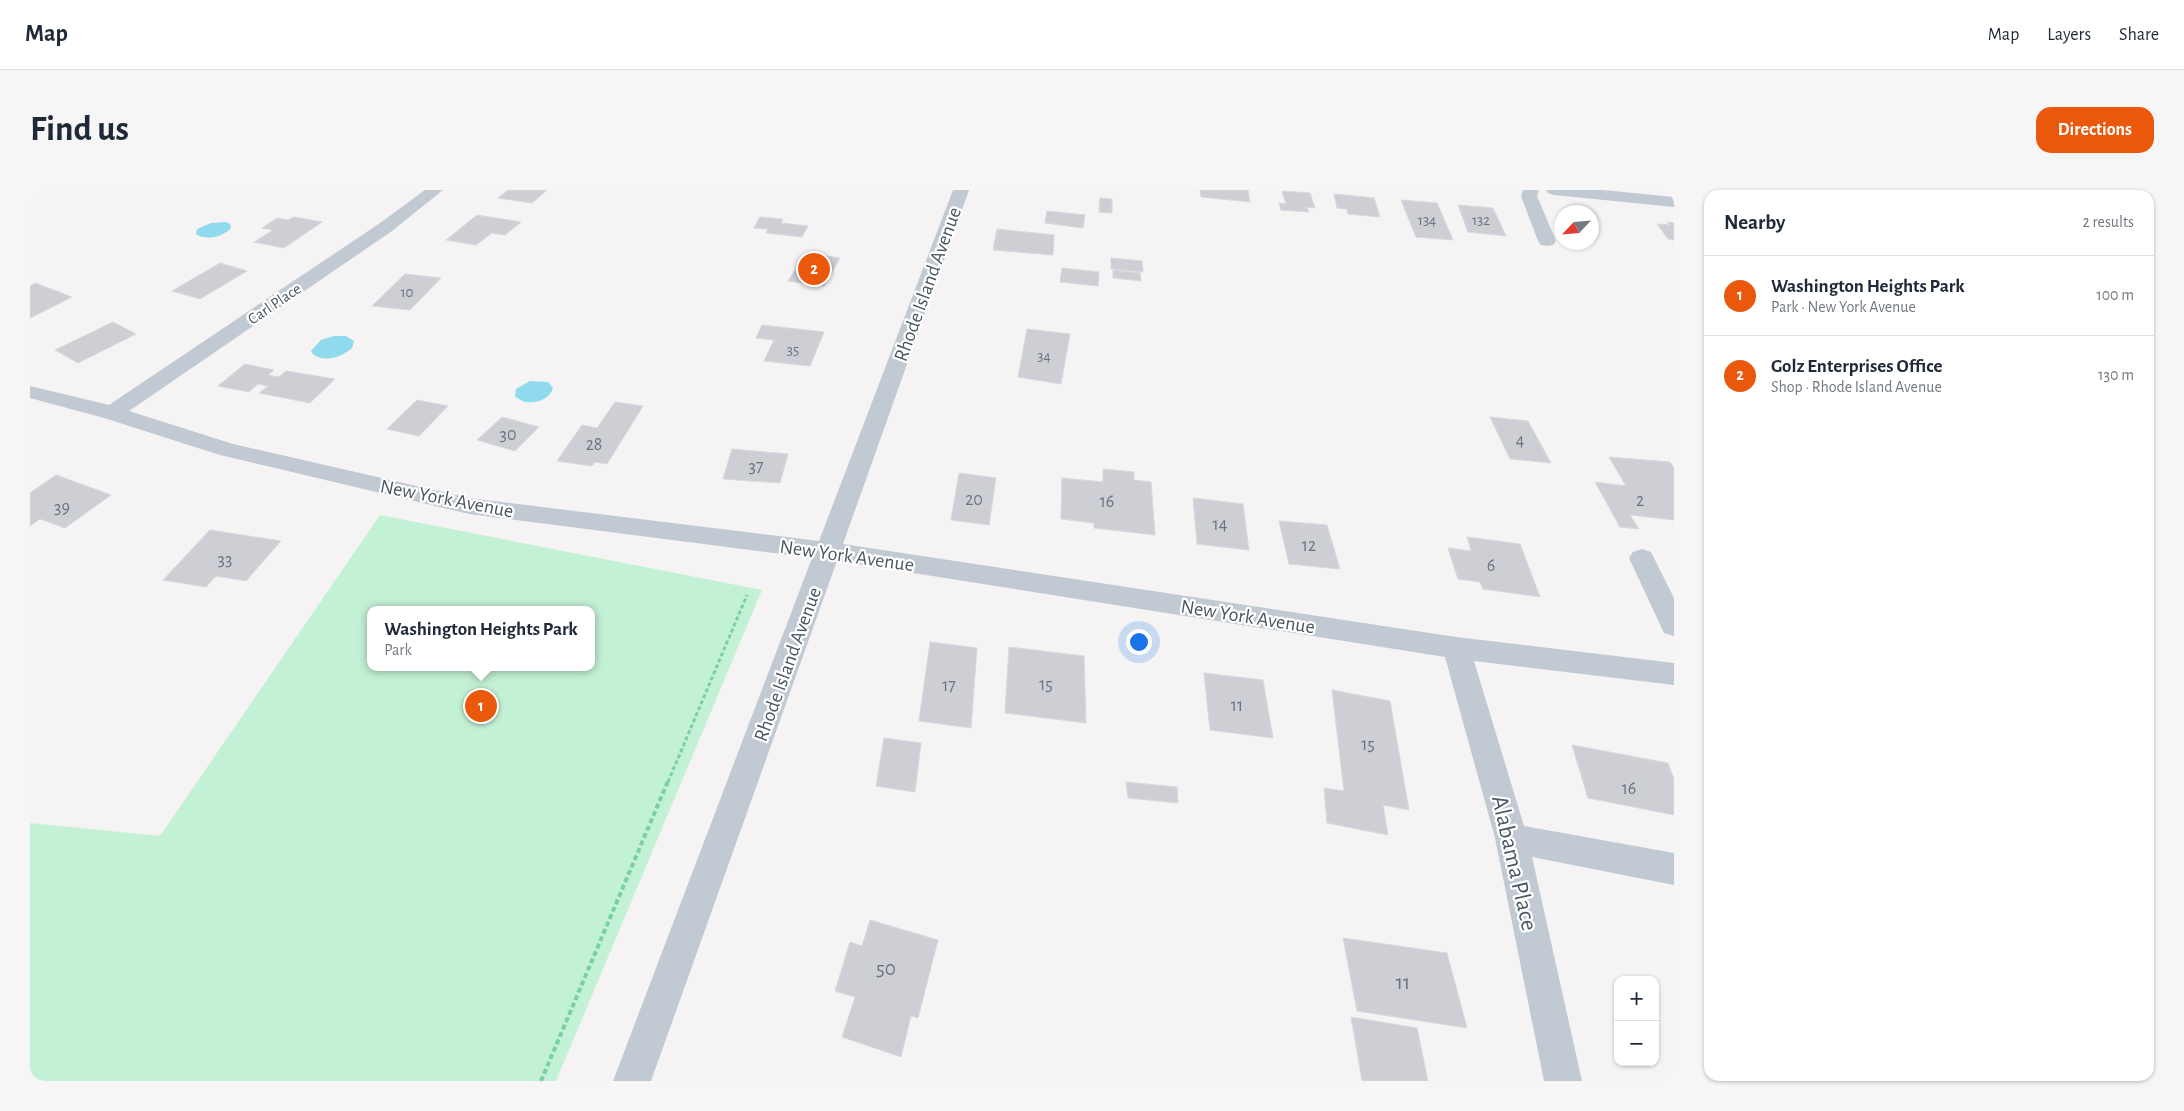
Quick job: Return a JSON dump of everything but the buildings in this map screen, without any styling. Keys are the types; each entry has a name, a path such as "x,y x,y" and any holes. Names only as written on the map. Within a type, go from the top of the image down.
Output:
{"street":[{"name":"Carl Place","path":"112,413 386,226 435,190"},
{"name":"Rhode Island Avenue","path":"632,1081 961,190"},
{"path":"1531,190 1529,196 1547,241"},
{"path":"1554,190 1674,202"},
{"name":"New York Avenue","path":"30,392 112,413 228,450 469,506 829,551 1456,648 1674,674"},
{"path":"1642,558 1674,626"},
{"name":"Alabama Place","path":"1456,648 1511,838 1562,1081"},
{"path":"1511,838 1674,869"}],"path":[{"path":"541,1081 747,595"}],"green space":[{"path":"380,515 762,590 556,1081 30,1081 30,823 160,836"}],"water":[{"path":"226,222 230,224 231,228 219,236 209,238 196,234 197,229 211,223"},
{"path":"334,336 346,336 354,341 352,348 333,358 317,357 313,354 311,351 321,340"},
{"path":"530,381 548,382 553,388 551,393 536,402 525,402 515,396 516,389"}],"place":[{"name":"Golz Enterprises Office","path":"814,269"},
{"name":"Washington Heights Park","path":"481,706"}]}
